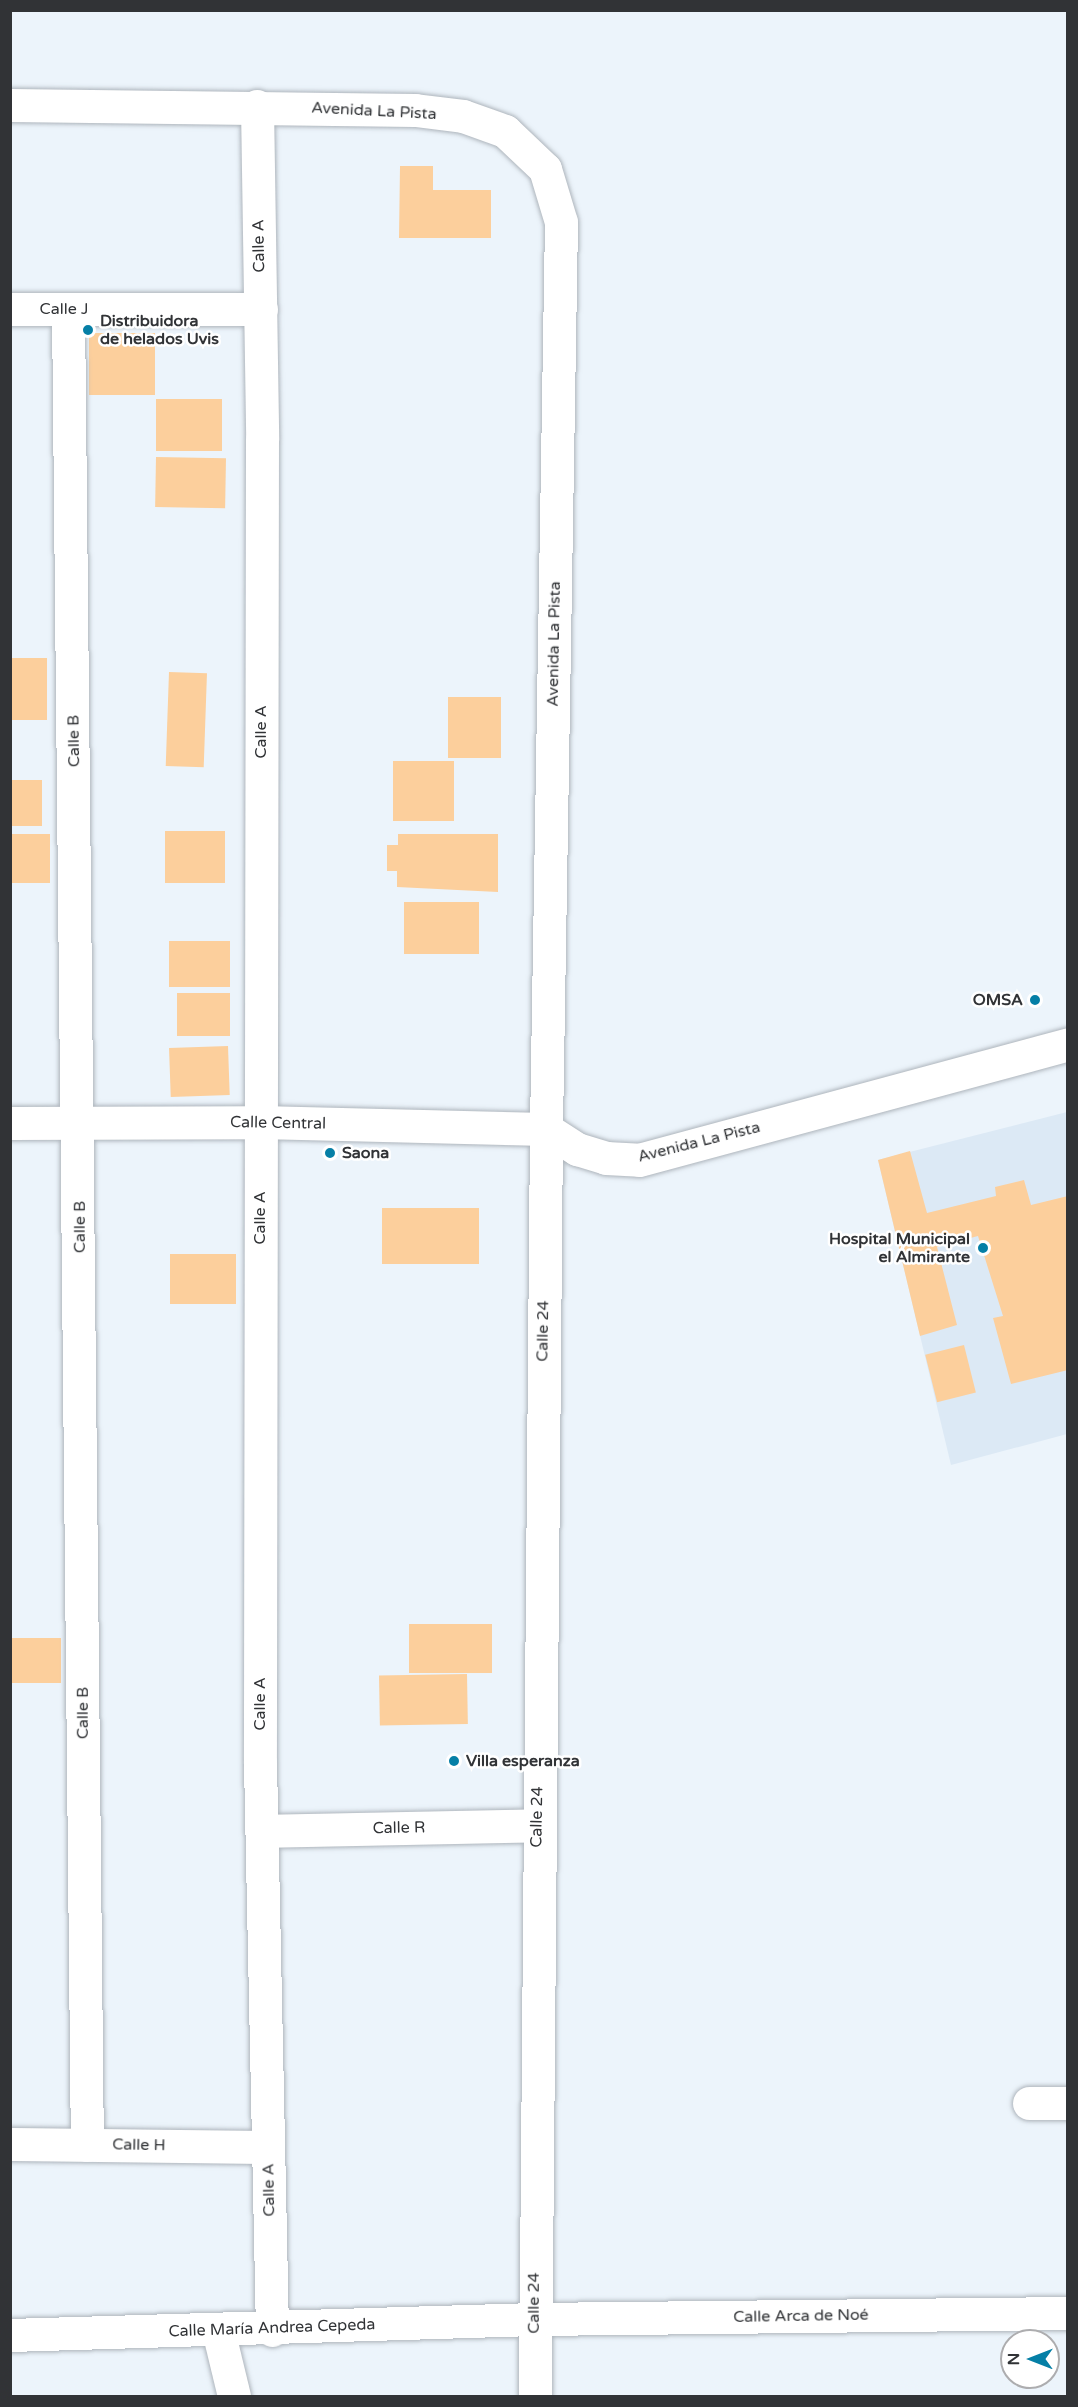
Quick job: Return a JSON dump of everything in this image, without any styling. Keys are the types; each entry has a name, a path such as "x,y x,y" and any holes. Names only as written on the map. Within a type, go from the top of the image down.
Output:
{"street":[{"name":"Avenida La Pista","path":"10,105 257,106 416,110 463,116 505,131 545,169 561,222 546,1129 577,1149 606,1158 639,1160 1068,1044"},
{"name":"Calle A","path":"257,106 261,309 262,1831 273,2330"},
{"name":"Calle J","path":"10,309 261,309"},
{"name":"Calle B","path":"68,309 79,1122 87,2145"},
{"name":"Calle Central","path":"10,1123 260,1122 546,1129"},
{"name":"Calle 24","path":"535,2397 537,1825 546,1129"},
{"name":"Calle R","path":"262,1831 537,1825"},
{"path":"1029,2103 1068,2103"},
{"name":"Calle H","path":"10,2144 268,2147"},
{"name":"Calle Arca de Noé","path":"534,2319 1068,2313"},
{"name":"Calle María Andrea Cepeda","path":"10,2335 273,2330 534,2319"},
{"path":"218,2330 234,2397"}],"shaded area":[{"name":"Hospital Municipal el Almirante","path":"1067,1112 1067,1434 951,1465 878,1160"}],"building":[{"path":"400,166 433,166 433,190 491,190 491,238 399,238"},
{"path":"89,333 155,333 155,395 89,395"},
{"path":"156,399 222,399 222,451 156,451"},
{"path":"156,457 226,458 225,508 155,507"},
{"path":"10,658 47,658 47,720 10,720"},
{"path":"169,672 207,673 204,767 166,766"},
{"path":"448,697 501,697 501,758 448,758"},
{"path":"393,761 454,761 454,821 393,821"},
{"path":"10,780 42,780 42,826 10,826"},
{"path":"165,831 225,831 225,883 165,883"},
{"path":"10,834 50,834 50,883 10,883"},
{"path":"398,834 498,834 498,892 397,887 397,871 387,871 387,845 398,845"},
{"path":"404,902 479,902 479,954 404,954"},
{"path":"169,941 230,941 230,987 169,987"},
{"path":"177,993 230,993 230,1036 177,1036"},
{"path":"228,1046 230,1095 171,1097 169,1048"},
{"path":"910,1151 927,1213 996,1196 995,1187 1024,1180 1031,1205 1068,1196 1068,1370 1011,1384 993,1318 1003,1316 978,1236 937,1247 957,1325 920,1336 878,1160"},
{"path":"382,1208 479,1208 479,1264 382,1264"},
{"path":"170,1254 236,1254 236,1304 170,1304"},
{"path":"964,1345 976,1393 937,1402 925,1355"},
{"path":"409,1624 492,1624 492,1673 409,1673"},
{"path":"10,1638 61,1638 61,1683 10,1683"},
{"path":"467,1674 468,1724 380,1726 379,1676"}],"place":[{"name":"Distribuidora de helados Uvis","path":"88,330"},
{"name":"OMSA","path":"1035,1000"},
{"name":"Saona","path":"330,1153"},
{"name":"Hospital Municipal el Almirante","path":"983,1248"},
{"name":"Villa esperanza","path":"454,1761"}]}
